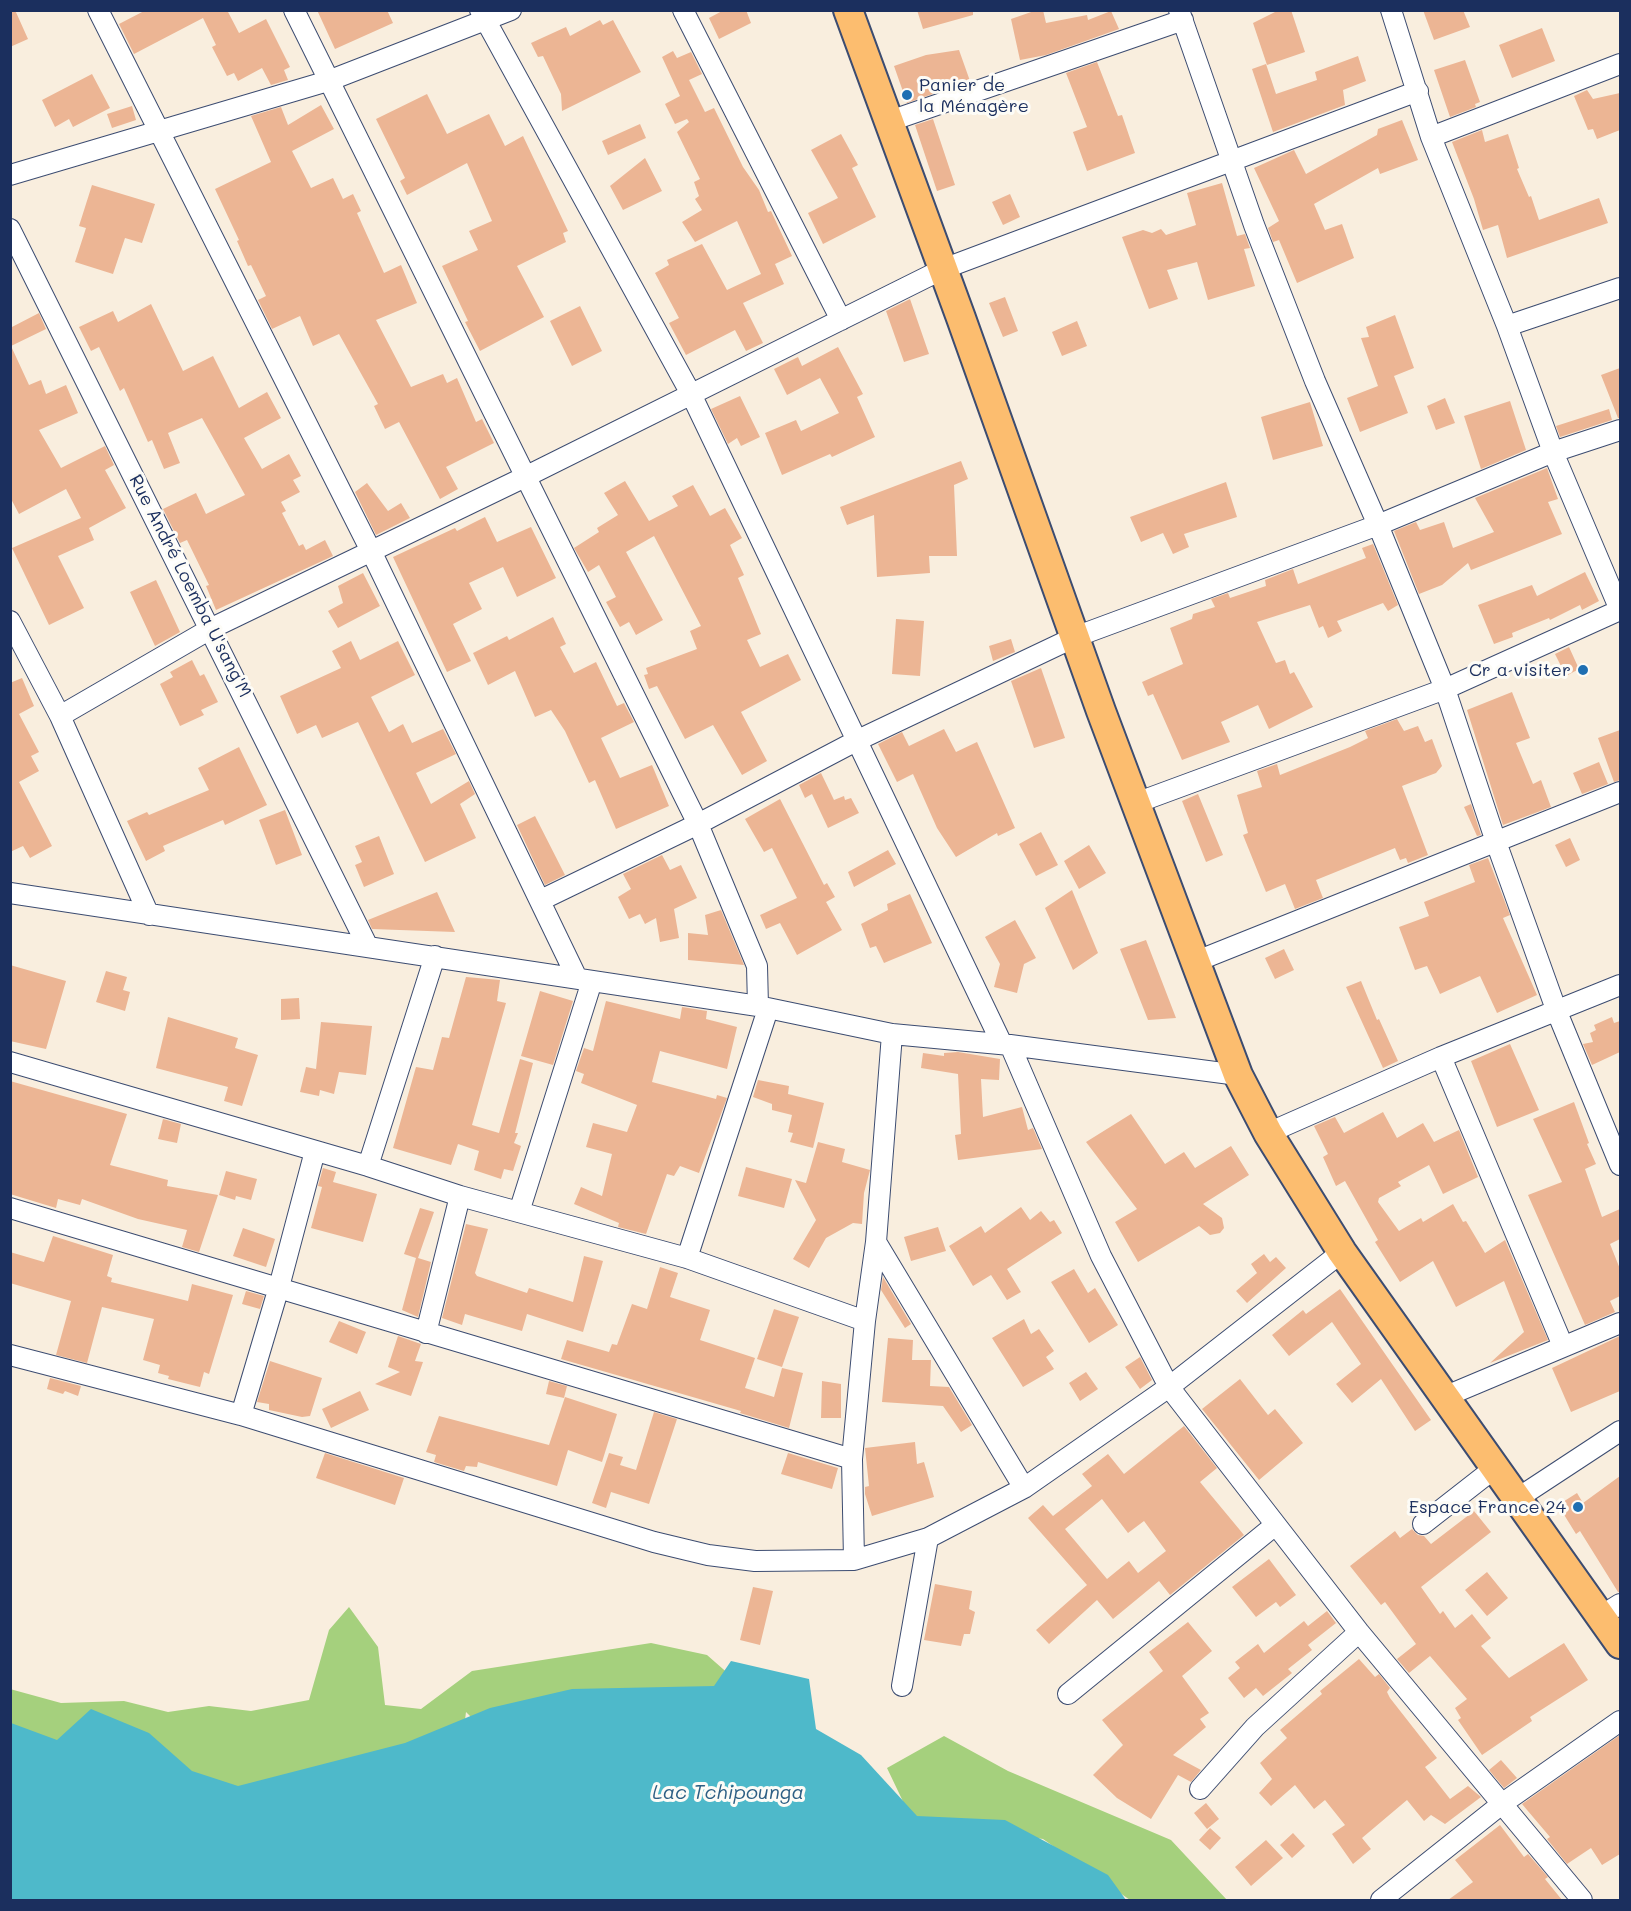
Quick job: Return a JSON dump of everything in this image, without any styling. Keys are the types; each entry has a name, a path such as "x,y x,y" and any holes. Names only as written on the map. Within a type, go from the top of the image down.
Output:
{"highway":[{"path":"848,10 1075,637 1238,1075 1268,1133 1342,1252 1518,1498 1611,1610 1620,1644"}],"street":[{"path":"98,10 371,551 458,734 541,900 585,979 519,1212"},
{"path":"294,10 698,824 757,966 763,1008 687,1258"},
{"path":"10,175 328,81 482,16 512,10"},
{"path":"683,10 841,320"},
{"path":"1136,803 1445,689 1620,610 1553,452 1507,326 1431,137 1391,10"},
{"path":"890,121 1181,15 1230,160 1314,381 1378,525 1445,689 1496,842 1557,1012 1620,1165"},
{"path":"482,16 691,394 856,741 1006,1045 1101,1256 1169,1386 1274,1526 1359,1632 1582,1900"},
{"path":"1431,137 1620,64"},
{"path":"60,716 212,628 527,477 943,268 1418,91"},
{"name":"Rue André Loemba U'sang'M","path":"10,229 212,628 367,945"},
{"path":"1507,326 1620,288"},
{"path":"541,900 698,824 856,741 1075,637 1378,525 1553,452 1620,430"},
{"path":"10,621 60,716 149,915"},
{"path":"1197,962 1620,792"},
{"path":"10,893 585,979 763,1008 892,1034 1006,1045 1238,1075"},
{"path":"368,1166 435,956"},
{"path":"1268,1133 1441,1058 1620,986"},
{"path":"854,1560 852,1459 865,1321 876,1242 892,1034"},
{"path":"1441,1058 1563,1346"},
{"path":"10,1062 368,1166 460,1196 687,1258 865,1321"},
{"path":"241,1415 279,1287 315,1151"},
{"path":"426,1333 460,1196"},
{"path":"10,1208 852,1459"},
{"path":"876,1242 1024,1488"},
{"path":"10,1355 241,1415 654,1542 708,1555 755,1561 854,1560 928,1538 1024,1488 1169,1386 1342,1252"},
{"path":"1444,1397 1620,1323"},
{"path":"1518,1498 1620,1431"},
{"path":"1423,1524 1496,1467"},
{"path":"1068,1694 1274,1526"},
{"path":"902,1686 928,1538"},
{"path":"1200,1788 1255,1727 1359,1632"},
{"path":"1381,1900 1503,1803 1620,1721"}],"green space":[{"path":"349,1607 378,1647 385,1705 421,1709 472,1671 651,1643 707,1655 731,1676 721,1702 571,1698 552,1694 494,1740 466,1712 463,1736 248,1793 69,1741 11,1741 10,1689 61,1703 124,1701 168,1712 209,1706 251,1711 309,1700 329,1630"},
{"path":"944,1736 1008,1771 1171,1840 1227,1900 1130,1900 1043,1839 951,1826 909,1814 887,1768"}],"water":[{"name":"Lac Tchipounga","path":"731,1661 809,1679 816,1729 861,1755 917,1816 1005,1820 1108,1875 1126,1900 11,1900 11,1723 57,1740 91,1709 149,1733 192,1771 238,1786 405,1743 490,1708 572,1689 714,1686"}],"building":[{"path":"10,10 15,10 28,39 10,47"},
{"path":"146,10 227,10 239,33 266,19 290,67 284,70 288,80 271,85 262,68 238,81 234,73 227,76 212,47 216,45 203,18 134,54 119,24"},
{"path":"317,10 387,10 393,23 335,49"},
{"path":"724,10 746,10 751,23 719,39 709,18"},
{"path":"917,10 973,10 973,15 923,29"},
{"path":"1043,10 1046,23 1087,15 1088,20 1111,11 1119,29 1046,55 1020,60 1011,19"},
{"path":"1279,10 1291,10 1305,52 1267,65 1253,23"},
{"path":"1423,10 1463,10 1470,27 1434,40"},
{"path":"600,20 603,25 613,20 641,72 562,111 561,94 543,56 538,57 531,43 566,27 570,36"},
{"path":"1542,28 1555,61 1512,78 1499,45"},
{"path":"959,50 970,81 907,103 894,66 926,55"},
{"path":"673,51 677,58 691,52 702,74 689,80 705,112 714,108 743,167 759,190 768,212 771,211 792,256 775,264 784,284 743,303 763,343 746,351 735,330 686,355 669,323 679,318 655,273 669,265 667,260 702,244 727,290 761,274 737,221 695,242 682,222 702,210 695,199 699,196 694,182 700,179 677,132 689,122 687,119 675,124 665,104 680,96 662,57"},
{"path":"1358,56 1366,81 1343,90 1345,105 1273,132 1252,69 1266,64 1276,94 1317,80 1315,72"},
{"path":"1465,60 1480,102 1475,104 1476,107 1450,117 1434,70"},
{"path":"1097,62 1118,116 1122,115 1135,153 1087,171 1073,132 1087,127 1066,73"},
{"path":"92,74 110,108 73,127 69,119 55,127 42,100"},
{"path":"1587,90 1593,99 1620,93 1620,130 1597,139 1593,129 1588,130 1574,96"},
{"path":"427,94 447,134 489,114 505,146 523,136 568,231 563,233 566,242 517,266 544,317 480,351 465,322 468,321 442,266 478,250 469,231 492,221 467,163 407,195 400,181 405,178 376,119"},
{"path":"321,105 334,129 292,151 311,188 333,178 343,199 353,194 361,211 357,213 384,273 401,265 417,303 376,320 411,387 443,374 447,383 457,378 476,422 482,419 494,443 446,467 458,489 440,499 399,422 385,429 374,406 378,404 339,334 313,346 300,316 272,329 258,300 266,296 251,265 248,266 237,241 239,240 215,189 271,162 251,116 281,107 288,125"},
{"path":"132,106 136,120 112,128 107,114"},
{"path":"933,119 955,185 937,191 915,125"},
{"path":"1402,120 1418,160 1380,174 1378,168 1314,204 1325,230 1342,224 1354,258 1297,283 1279,240 1273,242 1268,228 1279,221 1254,168 1294,150 1306,174 1377,135 1378,129"},
{"path":"640,124 646,138 608,155 602,141"},
{"path":"1482,130 1485,142 1508,134 1519,168 1517,169 1529,197 1531,196 1539,220 1599,198 1608,223 1507,258 1498,225 1483,230 1474,199 1452,142"},
{"path":"841,134 858,165 852,168 876,217 823,244 808,213 838,198 811,150"},
{"path":"645,158 662,191 623,210 610,186"},
{"path":"1222,183 1237,236 1245,234 1250,248 1244,249 1255,286 1208,300 1197,262 1167,270 1178,299 1149,309 1122,237 1143,230 1152,233 1161,229 1166,235 1196,225 1187,193"},
{"path":"92,185 155,204 142,243 125,238 113,274 75,262 86,228 79,226"},
{"path":"1010,194 1020,217 1003,225 992,202"},
{"path":"1005,297 1018,331 1003,337 989,303"},
{"path":"910,299 929,354 904,362 886,311"},
{"path":"151,304 183,371 213,356 239,408 267,392 281,418 244,438 262,469 289,454 301,476 293,480 300,492 281,502 286,511 282,513 299,546 303,544 306,550 325,540 333,556 216,610 206,586 209,585 187,540 180,543 163,509 196,493 206,514 245,495 202,418 168,433 180,463 164,469 152,440 148,442 124,388 120,391 99,347 91,351 79,327 113,311 118,322"},
{"path":"580,306 602,351 572,366 550,321"},
{"path":"39,313 46,329 11,346 29,385 41,380 46,394 66,385 78,413 39,430 61,468 105,446 114,465 105,470 126,508 89,528 94,540 58,556 84,608 49,625 12,548 81,518 66,489 19,514 10,497 10,328"},
{"path":"1395,315 1414,368 1394,376 1408,413 1360,432 1347,398 1378,386 1361,338 1369,337 1366,327"},
{"path":"1077,321 1087,346 1062,356 1052,332"},
{"path":"838,347 863,394 857,397 875,437 832,457 830,454 782,475 765,433 796,420 801,431 839,413 820,378 787,395 774,369 798,357 802,366"},
{"path":"1620,368 1620,418 1618,418 1601,375"},
{"path":"740,396 760,437 741,446 737,438 728,444 711,409"},
{"path":"1445,398 1455,423 1436,430 1427,406"},
{"path":"1510,401 1526,450 1481,469 1464,416"},
{"path":"1310,402 1323,446 1273,460 1261,417"},
{"path":"1609,409 1612,420 1560,437 1556,426"},
{"path":"961,461 968,479 954,485 957,556 929,556 930,573 877,577 874,515 847,525 840,507"},
{"path":"1547,468 1558,499 1548,502 1562,534 1471,570 1468,563 1442,585 1419,594 1394,531 1416,522 1420,530 1444,522 1453,548 1494,532 1475,498"},
{"path":"625,481 649,521 678,506 672,496 693,485 710,516 725,508 742,538 730,545 744,575 738,578 761,634 747,640 760,667 788,654 801,680 741,712 767,761 742,775 713,725 685,739 657,686 649,689 644,675 648,674 646,668 697,649 690,631 701,626 654,536 626,552 663,620 636,635 629,622 620,627 606,602 616,597 599,565 588,572 574,548 599,532 597,528 618,515 604,493"},
{"path":"1226,482 1237,517 1184,534 1189,547 1173,554 1163,533 1141,542 1130,517"},
{"path":"367,483 388,511 401,503 410,518 376,535 355,492"},
{"path":"485,517 497,542 531,527 556,578 517,597 503,567 469,583 482,609 453,624 471,661 447,672 393,557 455,528 457,531"},
{"path":"1373,544 1398,605 1388,611 1383,603 1337,621 1342,631 1328,638 1323,626 1319,628 1310,605 1257,622 1276,663 1285,660 1290,674 1294,672 1313,707 1269,729 1258,705 1221,722 1230,742 1182,760 1153,694 1148,696 1142,682 1183,664 1170,628 1192,619 1193,614 1215,607 1211,599 1228,593 1230,598 1266,586 1265,580 1293,569 1298,584 1366,558 1362,548"},
{"path":"1585,572 1599,601 1582,610 1580,605 1550,620 1549,618 1512,633 1513,637 1494,644 1478,605 1532,585 1537,596"},
{"path":"363,573 380,606 338,628 328,611 343,603 338,586"},
{"path":"156,580 180,632 155,646 130,592"},
{"path":"553,617 566,644 560,647 574,673 596,662 617,706 624,703 634,722 601,738 620,778 652,765 669,806 616,829 595,780 589,783 565,731 551,710 535,717 515,671 488,685 473,653 507,636 509,640"},
{"path":"896,619 924,621 920,676 892,674"},
{"path":"1011,639 1015,652 993,661 989,646"},
{"path":"351,641 360,660 398,641 415,675 371,697 389,732 403,724 412,743 443,729 456,754 416,773 431,804 469,781 475,794 460,804 476,838 425,862 358,722 322,738 316,725 297,734 280,696 341,668 332,651"},
{"path":"1569,647 1579,669 1566,676 1555,654"},
{"path":"192,660 200,676 204,674 218,702 201,710 204,715 180,726 160,684 173,677 170,672"},
{"path":"1041,668 1065,738 1034,748 1011,681"},
{"path":"22,678 34,706 19,714 39,752 31,756 39,771 19,782 52,846 30,858 23,846 10,852 10,683"},
{"path":"1512,692 1530,738 1516,743 1533,784 1541,780 1551,807 1503,825 1467,710"},
{"path":"1397,719 1404,731 1418,726 1425,742 1432,739 1442,766 1436,773 1402,786 1428,855 1408,863 1406,858 1400,860 1395,848 1316,880 1323,898 1295,909 1285,884 1266,892 1243,835 1248,833 1237,795 1262,787 1257,771 1277,764 1280,775 1350,747 1368,738 1365,731"},
{"path":"944,729 956,752 977,742 1015,828 998,836 997,833 956,857 937,828 913,774 897,782 878,744 902,732 909,746"},
{"path":"1620,730 1620,780 1614,782 1598,738"},
{"path":"239,747 267,805 225,825 223,820 163,846 165,851 146,861 127,821 147,812 149,815 209,790 198,768"},
{"path":"1599,762 1608,784 1582,794 1573,773"},
{"path":"821,773 834,800 844,796 845,800 851,798 859,813 828,828 812,794 805,798 799,785"},
{"path":"1198,794 1223,855 1206,862 1182,801"},
{"path":"780,799 824,885 827,883 835,897 826,902 842,930 797,955 780,923 766,929 760,915 797,898 772,848 764,852 745,819"},
{"path":"1471,804 1481,835 1477,836 1464,807"},
{"path":"285,810 302,855 276,865 259,820"},
{"path":"535,816 565,875 545,885 517,825"},
{"path":"1041,832 1058,865 1036,876 1019,844"},
{"path":"379,836 394,874 364,887 355,865 362,862 355,846"},
{"path":"1570,838 1580,860 1566,867 1555,845"},
{"path":"1089,845 1106,873 1079,889 1064,861"},
{"path":"888,850 896,864 854,887 848,872"},
{"path":"662,855 670,870 681,865 697,898 674,909 679,938 660,942 656,918 645,924 640,914 629,919 618,897 631,889 623,874"},
{"path":"1488,858 1510,915 1503,918 1537,995 1497,1013 1480,976 1440,994 1427,966 1415,970 1399,927 1429,916 1424,902 1475,882 1469,865"},
{"path":"1072,890 1098,953 1073,970 1045,908"},
{"path":"437,892 455,932 372,929 368,920"},
{"path":"910,894 932,943 884,963 876,946 870,948 861,924 888,910 887,904"},
{"path":"721,910 744,965 688,960 688,933 708,935 705,915"},
{"path":"1015,920 1036,958 1024,964 1017,993 994,987 1000,964 985,937"},
{"path":"1146,940 1176,1018 1148,1020 1120,949"},
{"path":"1284,949 1294,970 1275,979 1265,958"},
{"path":"10,965 66,981 46,1049 10,1041"},
{"path":"106,971 127,977 123,990 130,992 125,1011 96,1002"},
{"path":"466,977 500,980 497,1001 506,1003 472,1125 499,1133 520,1059 533,1063 515,1133 518,1133 514,1143 521,1146 513,1171 504,1169 501,1179 474,1170 479,1151 458,1144 451,1165 393,1148 416,1067 433,1070 442,1037 449,1038"},
{"path":"1361,981 1377,1020 1379,1019 1398,1061 1383,1068 1346,987"},
{"path":"540,991 573,1001 553,1065 521,1056"},
{"path":"299,998 300,1019 281,1020 281,999"},
{"path":"606,1001 680,1019 682,1007 707,1011 706,1019 737,1027 727,1069 660,1051 652,1082 716,1099 717,1095 727,1098 699,1173 680,1166 674,1176 667,1174 646,1234 618,1227 619,1223 574,1204 581,1187 602,1196 612,1154 586,1147 593,1123 627,1132 637,1105 581,1083 584,1074 576,1071 584,1048 593,1051"},
{"path":"168,1017 238,1038 235,1048 258,1055 242,1106 224,1101 228,1087 156,1068"},
{"path":"1612,1017 1614,1023 1620,1021 1620,1052 1592,1065 1583,1044 1593,1042 1590,1033 1596,1030 1594,1025"},
{"path":"321,1022 372,1026 366,1075 339,1072 334,1094 320,1090 319,1096 300,1092 306,1067 316,1069"},
{"path":"1510,1044 1539,1110 1497,1127 1471,1061"},
{"path":"958,1052 1000,1059 999,1080 981,1079 983,1117 1022,1107 1028,1130 1033,1128 1042,1149 958,1160 955,1135 961,1134 958,1074 921,1068 923,1053 944,1056 944,1053"},
{"path":"758,1080 789,1086 788,1094 824,1103 813,1148 790,1142 793,1133 788,1132 792,1115 772,1110 772,1104 753,1097"},
{"path":"10,1081 127,1114 110,1165 168,1180 167,1186 218,1195 199,1252 182,1247 187,1230 138,1219 82,1199 80,1205 58,1199 56,1208 10,1194"},
{"path":"1574,1102 1596,1164 1585,1169 1602,1217 1620,1209 1620,1239 1610,1244 1620,1269 1620,1296 1610,1301 1615,1312 1585,1325 1528,1195 1562,1182 1533,1119"},
{"path":"1383,1112 1397,1138 1423,1123 1434,1142 1459,1130 1478,1177 1443,1194 1429,1165 1398,1182 1401,1186 1379,1198 1378,1202 1399,1231 1421,1218 1423,1222 1453,1204 1485,1253 1505,1240 1548,1340 1490,1363 1524,1332 1504,1281 1456,1307 1433,1261 1400,1282 1375,1242 1378,1240 1345,1181 1336,1186 1323,1157 1328,1154 1314,1126 1335,1117 1344,1133"},
{"path":"1131,1114 1165,1164 1184,1152 1195,1168 1231,1146 1249,1175 1203,1204 1222,1218 1224,1228 1220,1233 1210,1235 1199,1226 1138,1262 1115,1222 1137,1209 1086,1142"},
{"path":"163,1119 181,1124 177,1143 158,1139"},
{"path":"818,1142 845,1149 842,1162 870,1170 864,1193 862,1224 853,1223 826,1238 809,1268 793,1259 816,1220 795,1180 806,1183"},
{"path":"746,1167 792,1179 784,1208 738,1196"},
{"path":"323,1168 336,1172 333,1182 377,1194 363,1242 311,1228 322,1187 318,1186"},
{"path":"226,1171 257,1179 251,1200 236,1196 235,1200 219,1195"},
{"path":"1021,1207 1030,1220 1041,1211 1050,1222 1054,1220 1062,1233 1007,1269 1021,1292 1007,1300 991,1275 973,1286 949,1246 981,1226 985,1233"},
{"path":"420,1208 434,1212 418,1258 431,1262 418,1317 402,1310 416,1258 404,1254"},
{"path":"466,1224 488,1229 475,1273 477,1276 527,1293 529,1288 573,1302 584,1256 603,1261 583,1332 527,1314 522,1331 465,1314 462,1325 442,1318"},
{"path":"938,1227 946,1251 911,1261 904,1237"},
{"path":"243,1228 275,1239 266,1267 233,1256"},
{"path":"53,1236 113,1255 107,1276 112,1278 111,1282 188,1301 192,1284 233,1295 209,1374 204,1372 200,1387 168,1379 169,1376 158,1373 160,1365 143,1360 154,1319 102,1307 87,1363 56,1355 71,1301 10,1283 10,1252 44,1262"},
{"path":"1264,1254 1270,1262 1276,1257 1286,1268 1247,1303 1236,1291 1257,1273 1251,1264"},
{"path":"660,1267 678,1273 670,1297 710,1310 700,1340 755,1358 745,1388 774,1397 782,1368 803,1373 789,1428 740,1413 741,1411 561,1359 567,1340 609,1352 612,1344 617,1345 632,1304 647,1309"},
{"path":"1074,1269 1088,1293 1095,1288 1118,1325 1089,1343 1051,1282"},
{"path":"883,1277 911,1324 905,1328 881,1290"},
{"path":"1340,1289 1431,1420 1415,1431 1381,1379 1352,1403 1336,1384 1361,1364 1332,1322 1289,1356 1272,1335 1303,1310 1306,1314"},
{"path":"246,1291 264,1296 260,1309 242,1304"},
{"path":"774,1309 799,1317 782,1367 757,1359"},
{"path":"1024,1319 1031,1334 1039,1329 1054,1351 1046,1357 1054,1369 1023,1387 992,1338"},
{"path":"339,1321 366,1332 357,1354 329,1342"},
{"path":"398,1336 421,1344 415,1361 423,1362 411,1396 375,1384 400,1372 388,1367"},
{"path":"1620,1336 1620,1391 1571,1412 1552,1368"},
{"path":"888,1338 913,1340 912,1360 931,1360 930,1386 949,1387 972,1425 961,1432 943,1406 882,1402"},
{"path":"1140,1357 1152,1380 1140,1389 1125,1367"},
{"path":"270,1361 322,1378 310,1416 302,1417 269,1410 269,1404 257,1402"},
{"path":"1086,1372 1098,1389 1080,1401 1069,1383"},
{"path":"50,1378 81,1386 78,1396 65,1391 63,1394 47,1389"},
{"path":"1240,1379 1268,1415 1275,1409 1303,1443 1259,1480 1202,1409"},
{"path":"549,1381 567,1386 564,1398 546,1394"},
{"path":"822,1381 841,1384 841,1418 821,1418"},
{"path":"360,1391 369,1410 331,1428 322,1409"},
{"path":"565,1397 617,1414 602,1462 568,1450 557,1486 478,1462 477,1467 466,1466 464,1471 434,1462 436,1455 426,1452 439,1416 549,1445"},
{"path":"654,1412 677,1419 649,1504 611,1492 606,1508 592,1503 609,1453 623,1457 620,1465 636,1470"},
{"path":"1184,1426 1217,1468 1200,1482 1244,1535 1170,1595 1159,1581 1113,1619 1097,1600 1049,1644 1036,1630 1087,1585 1028,1518 1043,1505 1053,1516 1092,1486 1082,1474 1108,1454 1124,1474","holes":["1102,1499 1128,1533 1144,1521 1166,1551 1138,1573 1129,1561 1107,1579 1065,1529"]},
{"path":"915,1442 917,1464 924,1462 934,1497 872,1516 865,1494 865,1487 869,1486 865,1448"},
{"path":"325,1453 404,1478 395,1505 316,1478"},
{"path":"788,1453 838,1468 832,1489 781,1474"},
{"path":"1620,1476 1620,1592 1618,1592 1580,1531 1576,1534 1558,1505 1577,1493 1583,1503"},
{"path":"1474,1511 1491,1532 1421,1587 1440,1614 1443,1611 1455,1628 1472,1614 1491,1638 1481,1646 1509,1678 1564,1643 1588,1680 1530,1717 1532,1721 1482,1755 1458,1720 1461,1718 1455,1708 1467,1699 1430,1656 1409,1673 1397,1659 1416,1644 1385,1602 1381,1605 1350,1566 1395,1531 1400,1538 1412,1529 1418,1535 1424,1536 1431,1544"},
{"path":"1269,1559 1296,1595 1280,1607 1276,1602 1256,1617 1232,1587"},
{"path":"1487,1572 1508,1598 1487,1616 1465,1590"},
{"path":"935,1584 972,1591 969,1609 975,1612 970,1634 964,1634 961,1646 924,1640"},
{"path":"753,1587 773,1591 760,1645 740,1640"},
{"path":"1327,1611 1336,1623 1308,1645 1312,1650 1288,1669 1292,1673 1263,1696 1256,1688 1244,1698 1228,1678 1240,1668 1235,1662 1258,1644 1264,1653 1304,1621 1308,1626"},
{"path":"1188,1622 1212,1651 1182,1676 1209,1713 1200,1719 1206,1727 1173,1755 1201,1770 1191,1782 1178,1775 1151,1819 1117,1798 1093,1775 1123,1745 1102,1720 1163,1671 1149,1652"},
{"path":"1359,1659 1375,1677 1379,1674 1390,1688 1387,1692 1390,1698 1437,1758 1425,1767 1450,1799 1468,1786 1481,1797 1445,1824 1431,1815 1424,1821 1407,1800 1362,1838 1371,1849 1353,1864 1332,1834 1345,1825 1325,1800 1314,1809 1295,1785 1271,1806 1259,1793 1272,1779 1260,1763 1287,1738 1280,1730 1322,1694 1320,1691"},
{"path":"1620,1735 1620,1854 1602,1865 1591,1848 1567,1864 1547,1839 1550,1837 1522,1804"},
{"path":"1501,1760 1517,1778 1504,1788 1489,1770"},
{"path":"1206,1803 1219,1819 1207,1829 1194,1813"},
{"path":"1500,1825 1524,1857 1528,1854 1548,1877 1545,1879 1562,1900 1448,1900 1473,1882 1455,1860"},
{"path":"1210,1828 1221,1838 1210,1850 1199,1840"},
{"path":"1293,1833 1305,1846 1292,1858 1280,1845"},
{"path":"1266,1840 1283,1858 1251,1886 1235,1867"}],"place":[{"name":"Panier de la Ménagère","path":"907,95"},
{"name":"Cr a visiter","path":"1583,670"},
{"name":"Espace France 24","path":"1578,1507"}]}
